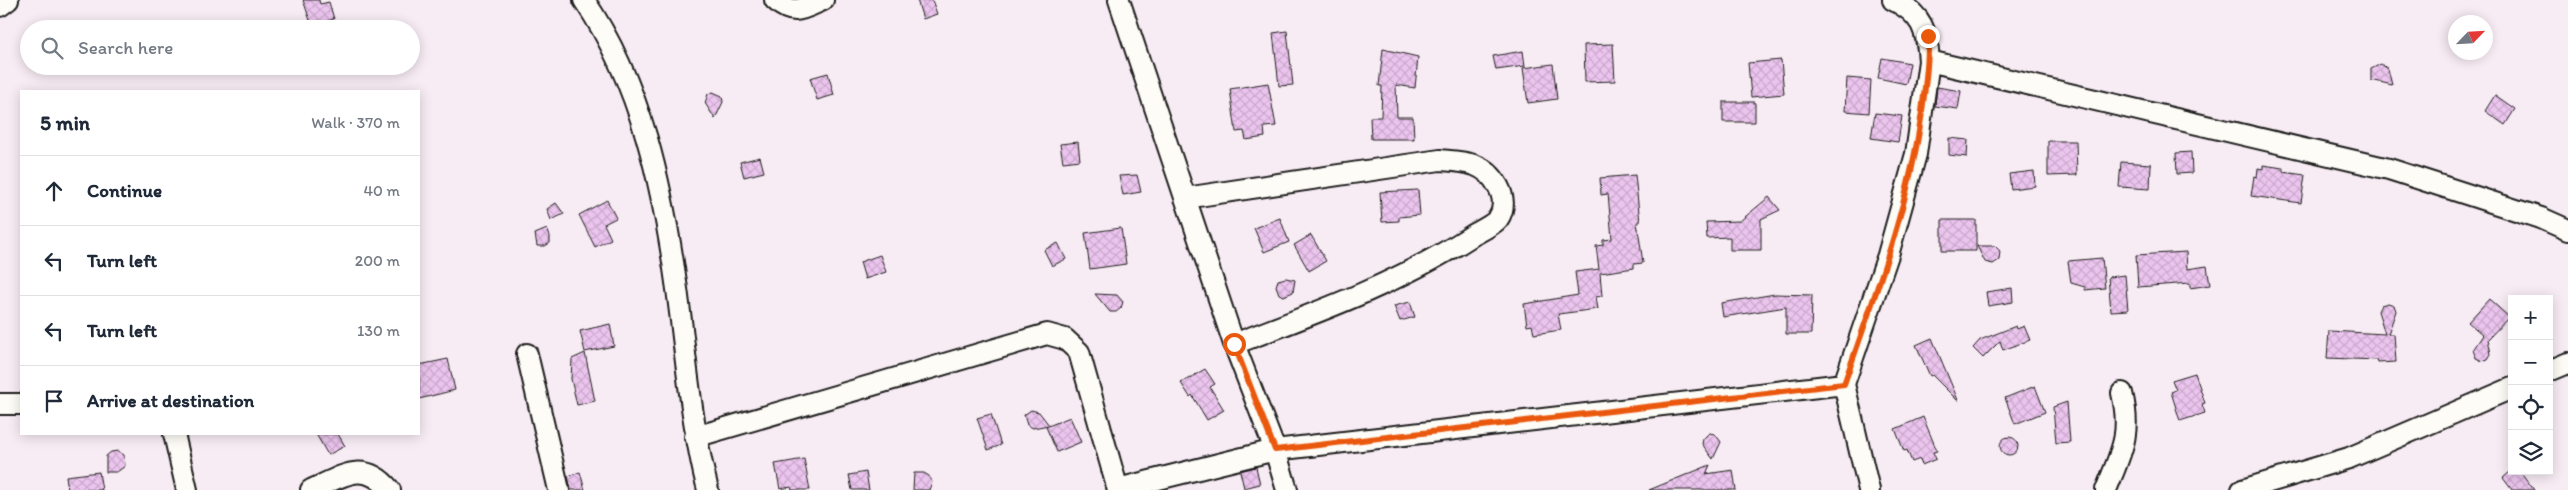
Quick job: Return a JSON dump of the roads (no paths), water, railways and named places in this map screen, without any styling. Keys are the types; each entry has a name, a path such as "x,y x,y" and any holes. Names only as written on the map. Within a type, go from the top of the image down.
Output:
{"street":[{"path":"0,6 8,0"},
{"path":"584,0 606,36 630,87 655,168 677,288 695,436 708,490"},
{"path":"775,0 788,9 797,11 823,0"},
{"path":"1119,0 1234,344 1275,450 1287,490"},
{"path":"1868,490 1844,384 1888,255 1916,154 1929,61 1928,36 1920,21 1906,6 1893,0"},
{"path":"1929,61 2389,170 2542,218 2568,230"},
{"path":"1185,198 1440,160 1470,162 1486,169 1499,187 1504,205 1498,220 1455,247 1347,301 1234,344"},
{"path":"695,436 1047,334 1065,339 1079,352 1118,489 1275,450 1844,384"},
{"path":"528,354 559,490"},
{"path":"2553,369 2568,362"},
{"path":"2242,490 2349,458 2508,390"},
{"path":"2106,490 2125,443 2126,413 2122,393"},
{"path":"0,404 20,404"},
{"path":"174,435 187,490"},
{"path":"311,490 353,471 368,472 390,490"}]}
